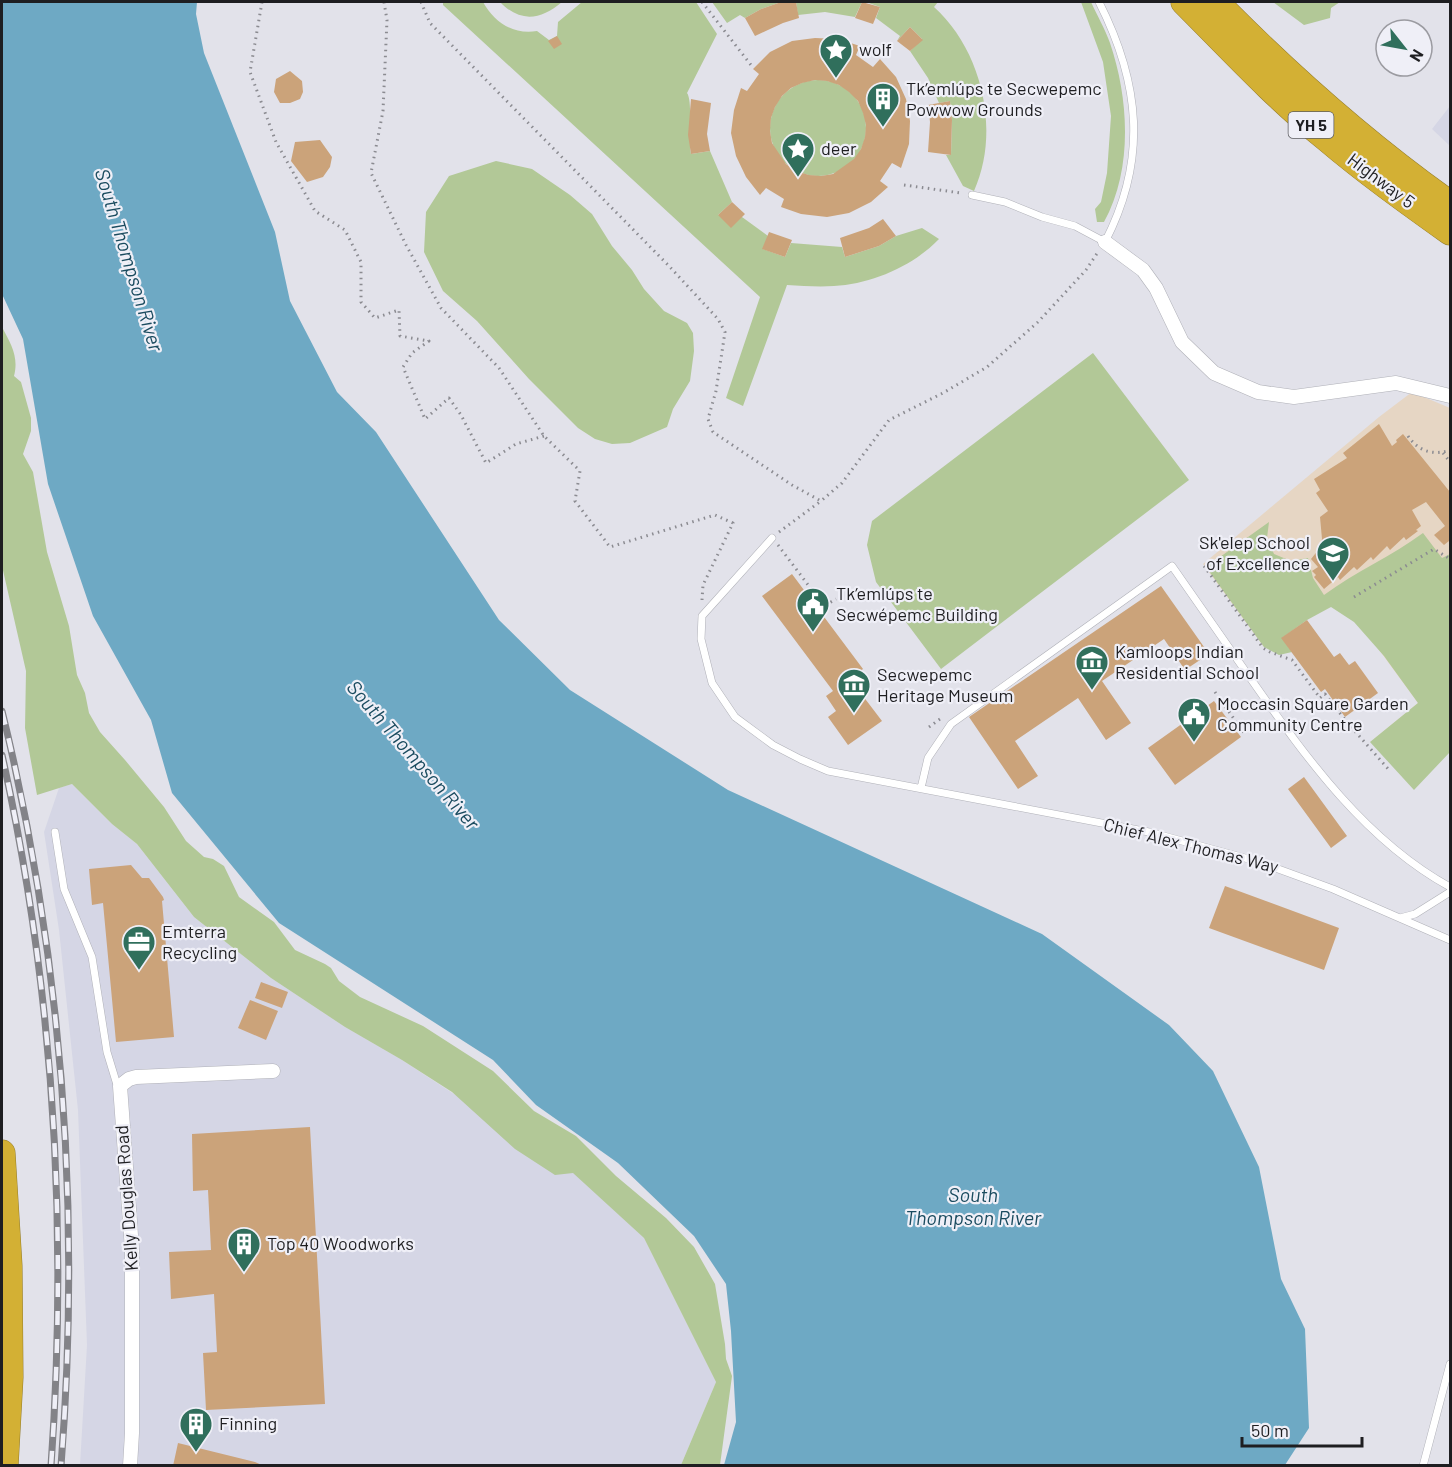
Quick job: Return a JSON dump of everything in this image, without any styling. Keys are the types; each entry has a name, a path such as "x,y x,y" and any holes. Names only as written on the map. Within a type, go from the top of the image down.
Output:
{"highway":[{"name":"Highway 5","path":"1185,2 1258,76 1324,137 1390,189 1450,231"},
{"name":"Highway 5","path":"1216,2 1272,60 1343,122 1450,204"},
{"path":"2,1153 9,1266 10,1377 5,1466"}],"street":[{"path":"1105,242 1143,270 1156,288 1182,342 1214,373 1258,392 1294,397 1396,383 1450,396"},
{"path":"119,1092 123,1084 136,1077 273,1071"},
{"name":"Kelly Douglas Road","path":"119,1092 132,1249 130,1466"}],"lane":[{"path":"972,195 1005,202 1042,218 1075,226 1105,242 1118,218 1127,190 1132,166 1134,130 1124,64 1111,24 1099,2"},
{"path":"702,616 772,538"},
{"path":"921,788 928,758 951,724 1172,566 1287,731 1343,799 1390,846 1450,887"},
{"name":"Chief Alex Thomas Way","path":"702,616 700,639 712,683 735,717 773,745 800,759 828,771 1149,832 1256,861 1333,889 1450,940"},
{"path":"54,832 64,889 92,957 107,1052 119,1092"},
{"path":"1398,918 1415,914 1450,892"},
{"path":"1423,1466 1450,1364"}],"path":[{"path":"262,2 250,72 276,142 315,211 345,230 361,262 361,302 375,318 399,310 400,336 429,341 412,353 403,367 425,418 449,398 461,415 486,463 516,444 544,436"},
{"path":"384,2 387,20 384,111 371,173 406,245 441,308 499,368 544,436 580,471 575,501 610,547 715,515 733,523 703,585 702,616"},
{"path":"421,2 430,23 718,319 725,332 716,391 708,419 713,432 792,485 821,501"},
{"path":"702,2 751,65"},
{"path":"904,185 972,195"},
{"path":"836,599 824,606 772,538 842,483 889,420 943,393 987,366 1038,322 1086,270 1105,242"},
{"path":"1408,436 1412,442 1424,450 1443,453 1450,450"},
{"path":"1443,453 1450,462"},
{"path":"1354,597 1434,549 1450,559"},
{"path":"1204,566 1263,648 1292,660 1320,698 1325,694 1390,771"},
{"path":"1215,692 1244,733"},
{"path":"929,727 943,717"}],"shaded area":[{"path":"1450,106 1450,146 1432,129"},
{"name":"Sk'elep School of Excellence","path":"1412,392 1450,408 1450,752 1374,739 1418,703 1344,602 1325,599 1264,647 1203,564"},
{"path":"72,784 112,824 137,844 194,917 271,978 345,1027 402,1060 573,1172 644,1238 716,1382 681,1465 80,1465 87,1345 78,1110 59,930 44,832 59,788"}],"green space":[{"path":"443,2 483,2 493,16 505,26 520,31 537,31 549,40 557,36 558,22 582,2 696,2 717,34 687,93 690,104 690,147 691,154 710,151 732,202 718,215 742,217 768,236 763,249 785,257 791,243 842,247 845,257 922,228 939,239 929,249 904,265 863,282 834,286 787,285 743,406 726,398 760,297 443,5"},
{"path":"500,2 562,2 546,13 531,17 515,13"},
{"path":"712,2 781,2 745,18 740,15 727,23"},
{"path":"796,2 862,2 855,17 825,12 798,15"},
{"path":"866,2 938,2 934,7 951,25 964,45 975,68 986,118 986,143 982,168 974,191 963,186 946,155 951,155 950,101 939,103 928,78 910,51 922,39 910,27 897,41 900,36 876,18 880,7"},
{"path":"1081,2 1091,2 1108,38 1121,87 1124,110 1124,157 1120,180 1104,222 1097,222 1095,209 1101,202 1107,173 1111,116 1103,62"},
{"path":"1273,2 1340,2 1331,8 1330,18 1304,25"},
{"path":"818,80 836,84 852,94 862,110 866,128 862,146 852,162 836,172 818,176 800,172 784,162 774,146 770,128 774,110 784,94 800,84"},
{"path":"496,161 532,169 570,195 592,214 612,246 644,289 664,311 687,323 693,333 694,351 690,381 673,409 667,427 630,443 612,444 595,439 578,428 529,379 477,321 443,291 424,252 426,212 449,176"},
{"path":"2,327 16,363 14,376 21,382 31,418 31,431 23,454 33,472 47,552 69,626 77,675 85,693 89,713 100,732 164,807 186,841 204,857 213,859 224,866 239,897 274,922 295,950 331,968 339,981 360,997 423,1026 493,1071 534,1111 576,1136 616,1176 666,1218 694,1247 715,1284 726,1359 732,1376 720,1465 681,1465 716,1382 644,1238 573,1173 555,1175 515,1149 452,1092 345,1027 271,978 194,917 137,844 112,824 72,784 37,795 25,728 26,671 2,566"},
{"path":"1093,353 1189,480 941,669 876,582 867,545 872,521"},
{"path":"1269,522 1267,538 1274,554 1291,561 1308,558 1313,578 1324,595 1423,533 1442,558 1450,554 1450,752 1414,790 1370,742 1418,703 1384,656 1354,622 1331,607 1307,620 1282,638 1292,652 1279,655 1264,647 1206,567"}],"water":[{"name":"South Thompson River","path":"2,2 197,2 196,14 204,53 275,232 290,301 337,392 376,432 499,620 570,690 728,790 1042,934 1169,1025 1213,1071 1259,1167 1281,1279 1305,1329 1309,1428 1285,1465 724,1465 736,1422 726,1284 694,1236 618,1163 536,1105 493,1060 279,923 172,793 151,720 93,616 48,484 23,339 2,294"}],"building":[{"path":"781,2 796,2 799,18 755,36 745,18"},
{"path":"862,2 880,7 873,24 855,18"},
{"path":"910,27 923,40 910,51 897,41"},
{"path":"557,36 562,44 554,49 548,41"},
{"name":"Tk’emlúps te Secwepemc Powwow Grounds","path":"815,38 838,39 860,46 856,55 873,67 880,59 896,77 906,99 910,121 909,144 901,168 892,163 880,181 888,187 871,202 849,213 827,217 801,214 781,207 784,199 766,188 760,195 746,177 736,156 731,133 734,110 741,88 747,91 759,74 753,69 770,52 792,41","holes":["815,80 839,85 858,101 866,125 865,137 854,159 833,174 809,175 796,171 786,164 772,143 771,118 782,96 791,88"]},
{"path":"290,71 302,81 303,92 300,99 290,103 280,103 274,92 276,79"},
{"path":"691,99 711,103 707,134 710,151 691,154 688,135"},
{"path":"950,101 951,155 928,152 930,122 928,105"},
{"path":"320,140 332,157 330,167 323,177 307,182 291,161 295,142"},
{"path":"732,202 745,214 731,228 718,215"},
{"path":"883,219 896,236 879,246 845,257 840,238 869,228"},
{"path":"769,232 792,240 785,257 762,249"},
{"name":"Sk'elep School of Excellence","path":"1379,424 1392,446 1403,434 1450,492 1450,543 1449,541 1444,545 1434,535 1445,526 1426,502 1412,510 1421,526 1416,530 1418,531 1406,540 1404,537 1390,550 1387,546 1373,560 1371,557 1357,570 1354,567 1340,580 1338,577 1324,589 1314,577 1316,575 1312,571 1318,567 1311,559 1319,549 1322,539 1320,517 1328,511 1316,493 1320,490 1314,479 1347,458 1343,453"},
{"name":"Tk’emlúps te Secwe̓pemc Building","path":"792,574 863,669 850,679 882,721 848,745 828,717 836,711 826,696 833,691 762,596"},
{"path":"1161,586 1209,654 1185,670 1164,639 1102,681 1131,723 1106,740 1078,698 1015,741 1038,776 1018,789 969,717"},
{"path":"1307,620 1334,657 1340,653 1349,665 1355,661 1378,693 1345,717 1325,689 1321,692 1281,638"},
{"name":"Moccasin Square Garden Community Centre","path":"1214,701 1241,737 1175,785 1148,748"},
{"path":"1304,777 1347,836 1331,848 1288,789"},
{"name":"Emterra Recycling","path":"131,865 142,878 149,878 164,900 162,901 174,1037 116,1042 103,903 92,905 89,869"},
{"path":"1225,886 1339,928 1324,970 1209,928"},
{"path":"261,982 288,992 282,1008 255,998"},
{"path":"250,1000 278,1011 266,1040 238,1028"},
{"name":"Top 40 Woodworks","path":"310,1127 325,1404 206,1410 203,1353 217,1352 214,1294 171,1299 169,1252 211,1250 208,1190 193,1191 192,1134"},
{"name":"Finning","path":"178,1443 255,1462 264,1466 173,1466"}],"railway":[{"path":"2,711 23,804 39,897 62,1086 69,1275 67,1371 61,1466"},
{"path":"2,755 20,843 34,931 45,1020 52,1109 57,1198 58,1287 51,1466"}],"place":[{"name":"wolf","path":"836,79"},
{"name":"Tk’emlúps te Secwepemc Powwow Grounds","path":"883,128"},
{"name":"deer","path":"798,178"},
{"name":"Sk'elep School of Excellence","path":"1333,582"},
{"name":"Tk’emlúps te Secwe̓pemc Building","path":"813,633"},
{"name":"Kamloops Indian Residential School","path":"1092,691"},
{"name":"Secwepemc Heritage Museum","path":"854,714"},
{"name":"Moccasin Square Garden Community Centre","path":"1194,743"},
{"name":"Emterra Recycling","path":"139,971"},
{"name":"Top 40 Woodworks","path":"244,1273"},
{"name":"Finning","path":"196,1453"}]}
